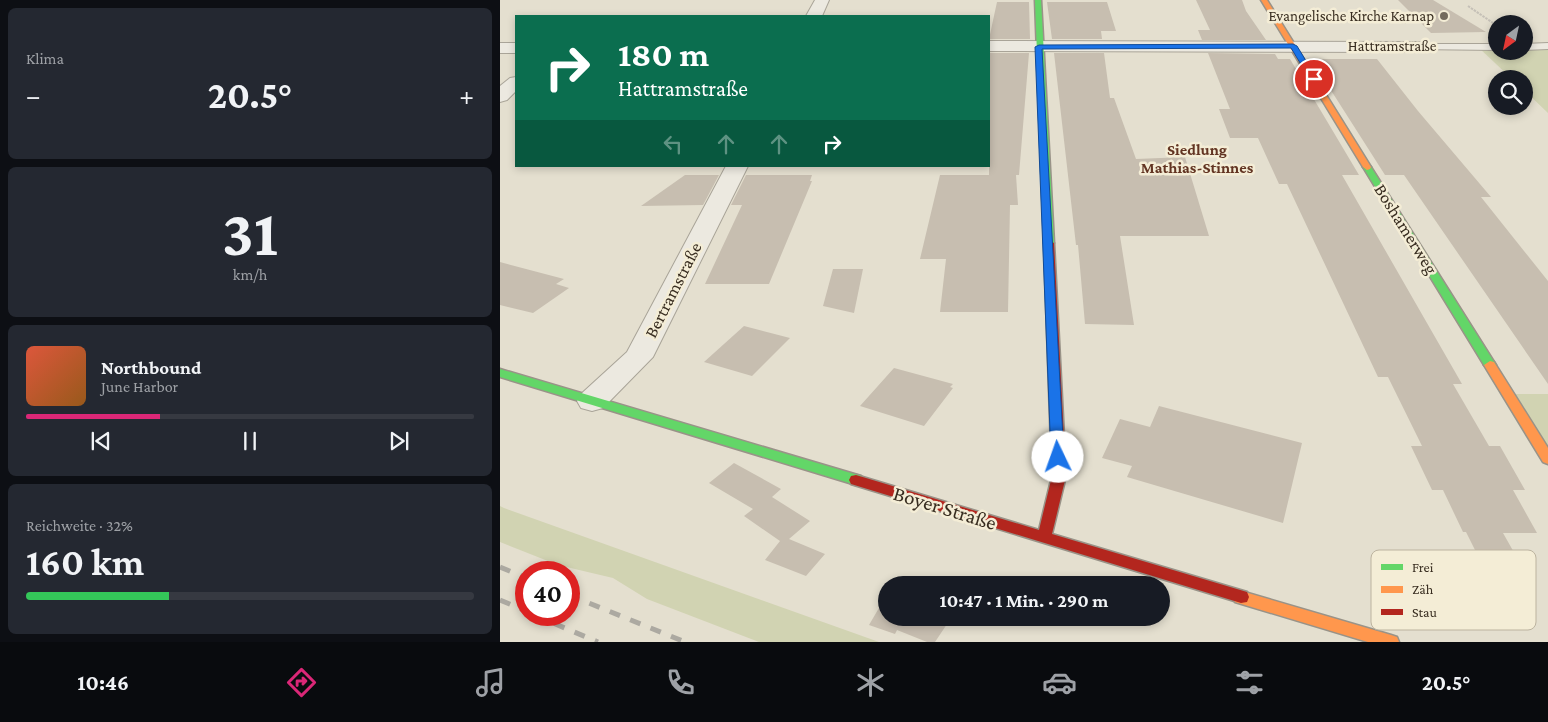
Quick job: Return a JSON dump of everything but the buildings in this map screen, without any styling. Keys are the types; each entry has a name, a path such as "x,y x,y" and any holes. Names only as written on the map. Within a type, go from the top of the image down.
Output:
{"street":[{"path":"814,15 822,0"},
{"path":"1038,0 1058,476 1044,538"},
{"name":"Boshamerweg","path":"1264,0 1548,459"},
{"name":"Hattramstraße","path":"990,46 1418,47"},
{"path":"500,48 515,48"},
{"path":"500,96 515,83"},
{"name":"Bertramstraße","path":"592,401 639,356 736,167"},
{"name":"Boyer Straße","path":"500,373 1391,642"}],"lane":[{"path":"1533,47 1548,46"},
{"name":"Hattramstraße","path":"1418,47 1488,47"}],"path":[{"path":"1468,6 1488,20"},
{"path":"1392,20 1389,16 1401,18"}],"green space":[{"path":"1478,47 1488,47 1488,56"},
{"path":"1533,47 1548,47 1548,113 1533,99 1533,70 1502,70 1492,60 1533,60"},
{"path":"1508,394 1548,394 1548,459"},
{"path":"500,506 879,642 759,642 647,599 613,578 580,570 580,561 548,561 500,542"}],"railway":[{"path":"500,567 515,573"},
{"path":"580,599 685,642"},
{"path":"500,600 515,606"},
{"path":"560,626 598,642"}],"traffic: fast":[{"path":"1038,0 1049,243"},
{"path":"1367,167 1490,365"},
{"path":"500,373 856,480"}],"traffic: slow":[{"path":"1264,0 1367,167"},
{"path":"1490,365 1548,459"},
{"path":"1241,597 1391,642"}],"traffic: jam":[{"path":"1044,538 1059,476 1049,243"},
{"path":"856,480 1241,597"}],"place":[{"name":"Evangelische Kirche Karnap","path":"1444,16"}],"district":[{"name":"Siedlung Mathias-Stinnes","path":"1197,158"}],"route":[{"path":"1058,457 1039,47 1293,46 1314,79"}]}
